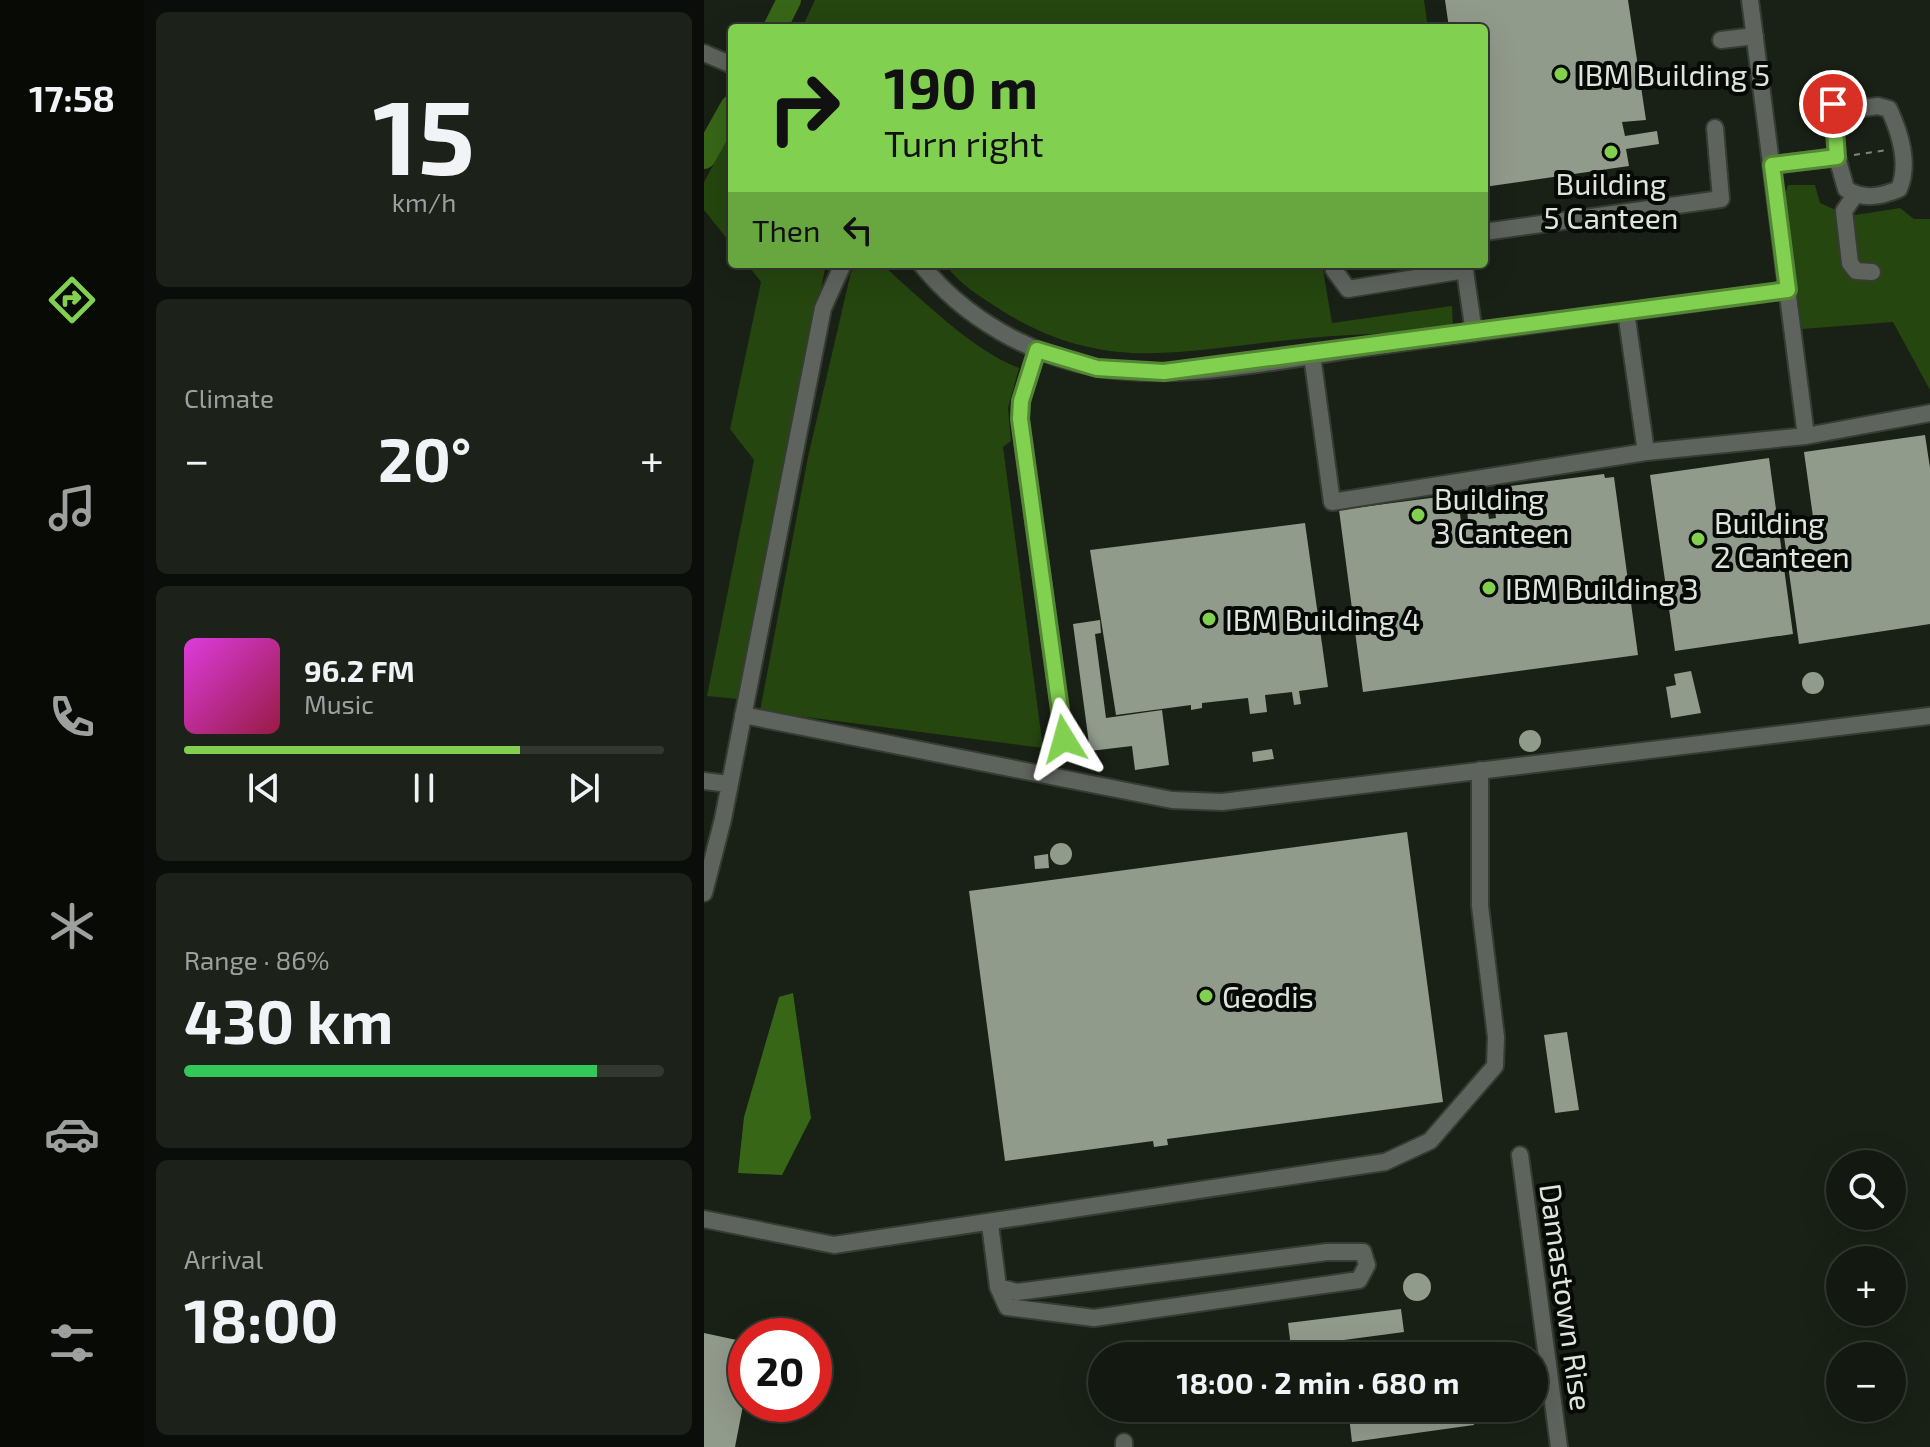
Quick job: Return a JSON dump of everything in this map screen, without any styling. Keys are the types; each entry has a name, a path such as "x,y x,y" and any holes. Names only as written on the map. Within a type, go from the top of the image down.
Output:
{"street":[{"path":"1750,0 1806,436"},
{"path":"1721,40 1755,36"},
{"path":"704,53 728,63"},
{"path":"1830,82 1837,157 1846,189 1855,195 1875,197 1899,189 1904,178 1902,148 1889,109 1878,106 1849,110 1835,127"},
{"path":"1488,231 1721,199 1715,128"},
{"path":"1772,165 1837,157"},
{"path":"1855,195 1844,211 1850,263 1856,271 1872,272"},
{"path":"704,893 723,819 823,308 841,268"},
{"path":"924,268 935,282 983,321 1037,350 1067,361 1127,372 1164,372 1312,355 1788,290"},
{"path":"1335,268 1348,289 1459,268"},
{"path":"1464,268 1474,333"},
{"path":"1626,312 1646,452"},
{"path":"1037,350 1021,401 1020,419 1064,739"},
{"path":"1312,355 1332,502 1646,452 1806,436 1930,413"},
{"path":"743,715 1172,800 1222,802 1930,716"},
{"path":"704,1219 834,1245 990,1224 1385,1162 1430,1141 1495,1066 1496,1037 1480,906 1480,770"},
{"path":"704,781 729,784"},
{"name":"Damastown Rise","path":"1520,1155 1559,1447"},
{"path":"990,1224 998,1287 1007,1307 1094,1318 1359,1280 1367,1265 1363,1252 1327,1252 1051,1290 1017,1292 998,1287"}],"path":[{"path":"1837,157 1902,148"}],"shaded area":[{"path":"815,0 1424,0 1427,24 804,24"},
{"path":"728,138 728,240 704,210 704,182"},
{"path":"1788,185 1815,185 1820,203 1849,216 1900,208 1914,219 1930,219 1930,390 1893,322 1802,329 1784,197"},
{"path":"750,268 825,268 738,699 707,696 754,460 730,429 761,282"},
{"path":"855,268 885,268 965,336 1019,368 1008,408 1011,441 1003,447 1043,748 760,711 808,457 851,272"},
{"path":"948,268 1323,268 1332,323 1452,306 1453,330 1309,338 1177,352 1108,351 1038,330 1001,310 957,278"},
{"path":"793,993 811,1118 782,1175 738,1173 744,1117 779,997"}],"building":[{"name":"IBM Building 5","path":"1445,0 1628,0 1646,120 1622,122 1625,136 1657,131 1659,144 1626,149 1629,166 1488,186 1488,24 1448,24"},
{"path":"1925,435 1930,468 1930,624 1799,644 1783,529 1814,524 1804,452"},
{"path":"1769,458 1793,634 1675,651 1650,475"},
{"name":"IBM Building 3","path":"1604,474 1605,478 1614,477 1638,655 1363,692 1339,510 1446,496 1458,497 1461,522 1468,521 1467,508 1487,505 1489,519 1496,518 1493,493 1504,491 1503,487"},
{"name":"IBM Building 4","path":"1305,523 1328,687 1299,691 1301,704 1294,705 1292,692 1265,695 1267,712 1250,714 1248,698 1202,703 1202,708 1191,710 1191,705 1116,715 1090,550"},
{"path":"1100,620 1101,633 1095,634 1106,718 1162,710 1169,765 1135,770 1132,746 1090,751 1073,624"},
{"path":"1691,671 1701,713 1671,718 1666,687 1676,685 1674,674"},
{"path":"1813,672 1821,675 1824,683 1821,691 1813,694 1805,691 1802,683 1805,675"},
{"path":"1530,730 1538,733 1541,741 1538,749 1530,752 1522,749 1519,741 1522,733"},
{"path":"1272,749 1274,759 1253,762 1252,752"},
{"name":"Geodis","path":"1407,832 1443,1102 1167,1139 1168,1145 1154,1147 1153,1141 1005,1161 969,891"},
{"path":"1061,843 1069,846 1072,854 1069,862 1061,865 1053,862 1050,854 1053,846"},
{"path":"1048,854 1049,868 1035,869 1034,856"},
{"path":"1567,1032 1579,1110 1555,1113 1544,1035"},
{"path":"1417,1273 1427,1277 1431,1287 1427,1297 1417,1301 1407,1297 1403,1287 1407,1277"},
{"path":"1401,1309 1404,1332 1329,1342 1290,1342 1288,1323"},
{"path":"704,1333 728,1338 728,1422 740,1422 735,1447 704,1447"},
{"path":"1350,1422 1474,1422 1474,1425 1352,1442"}],"waterway":[{"path":"777,24 789,0"},
{"path":"704,157 728,114"}],"place":[{"name":"IBM Building 5","path":"1561,74"},
{"name":"Building 5 Canteen","path":"1611,152"},
{"name":"Building 3 Canteen","path":"1418,515"},
{"name":"Building 2 Canteen","path":"1698,539"},
{"name":"IBM Building 3","path":"1489,588"},
{"name":"IBM Building 4","path":"1209,619"},
{"name":"Geodis","path":"1206,996"}],"route":[{"path":"1064,739 1020,419 1021,401 1037,350 1097,368 1164,372 1312,355 1788,290 1772,165 1837,157 1833,104"}]}
